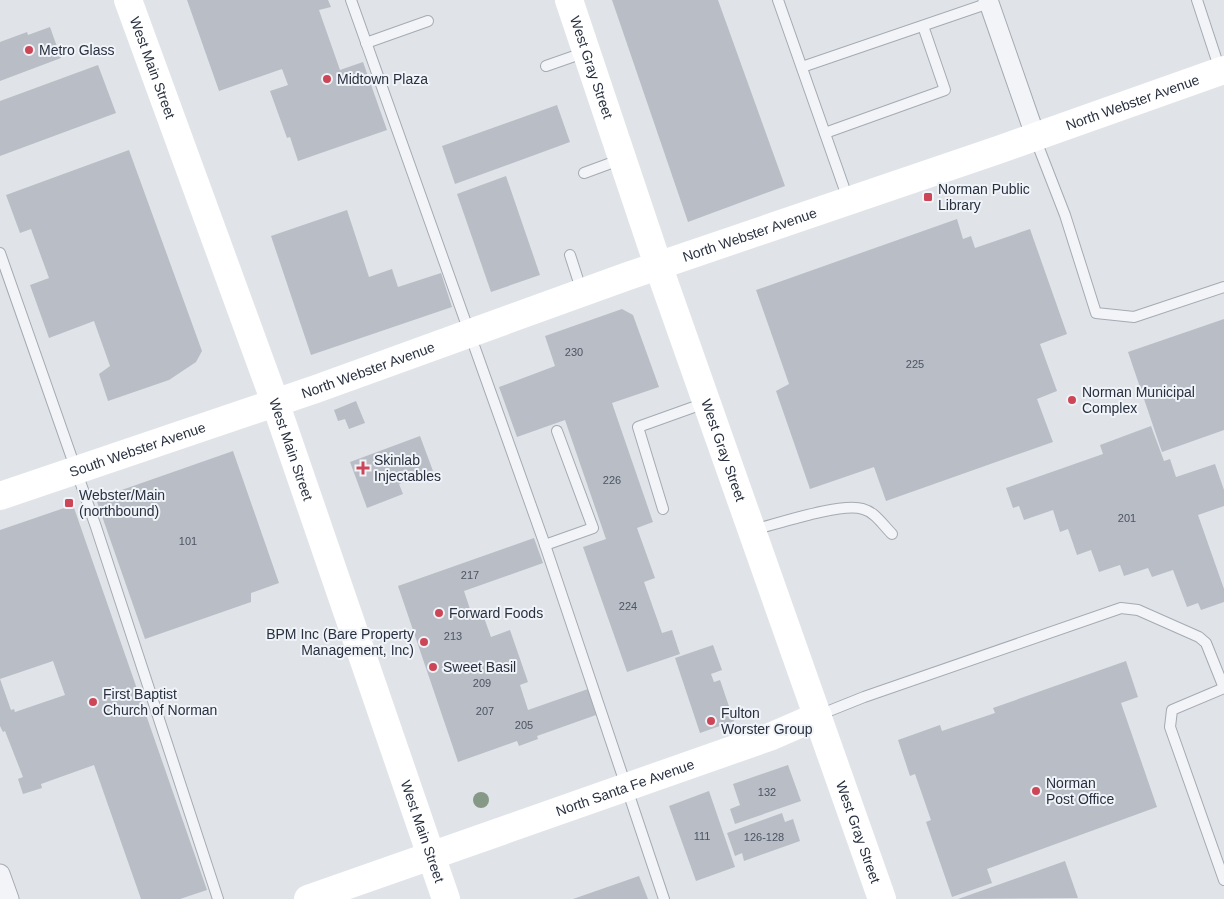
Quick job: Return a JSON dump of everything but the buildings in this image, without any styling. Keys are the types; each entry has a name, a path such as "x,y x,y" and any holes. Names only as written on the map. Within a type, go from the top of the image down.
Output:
{"main road":[{"name":"West Main Street","path":"128,0 275,402 446,899"},
{"name":"West Gray Street","path":"569,0 658,266 882,899"},
{"name":"North Webster Avenue","path":"275,402 582,292 1222,70"},
{"name":"South Webster Avenue","path":"0,496 275,402"},
{"name":"North Santa Fe Avenue","path":"308,899 772,736 818,716"}],"street":[{"path":"988,2 1034,135"},
{"path":"0,874 9,899"}],"lane":[{"path":"350,0 545,544 664,899"},
{"path":"778,0 848,200"},
{"path":"1197,0 1222,70"},
{"path":"802,67 988,2"},
{"path":"366,43 428,21"},
{"path":"825,134 945,90 923,26"},
{"path":"546,66 587,52"},
{"path":"1034,135 1065,215 1096,313 1134,317 1224,287"},
{"path":"584,173 623,159"},
{"path":"0,253 76,470 218,899"},
{"path":"570,255 582,292"},
{"path":"664,510 638,427 706,402"},
{"path":"545,544 593,528 557,431"},
{"path":"752,531 846,507 864,509 875,515 892,534"},
{"path":"818,716 882,690 1121,608 1138,610 1199,637 1206,644 1224,688 1172,710 1170,727 1224,880"}],"place":[{"name":"Metro Glass","path":"29,50"},
{"name":"Midtown Plaza","path":"327,79"},
{"name":"Norman Public Library","path":"928,197"},
{"name":"Norman Municipal Complex","path":"1072,400"},
{"name":"Skinlab Injectables","path":"363,468"},
{"name":"Webster/Main (northbound)","path":"69,503"},
{"name":"Forward Foods","path":"439,613"},
{"name":"BPM Inc (Bare Property Management, Inc)","path":"424,642"},
{"name":"Sweet Basil","path":"433,667"},
{"name":"First Baptist Church of Norman","path":"93,702"},
{"name":"Fulton Worster Group","path":"711,721"},
{"name":"Norman Post Office","path":"1036,791"}]}
